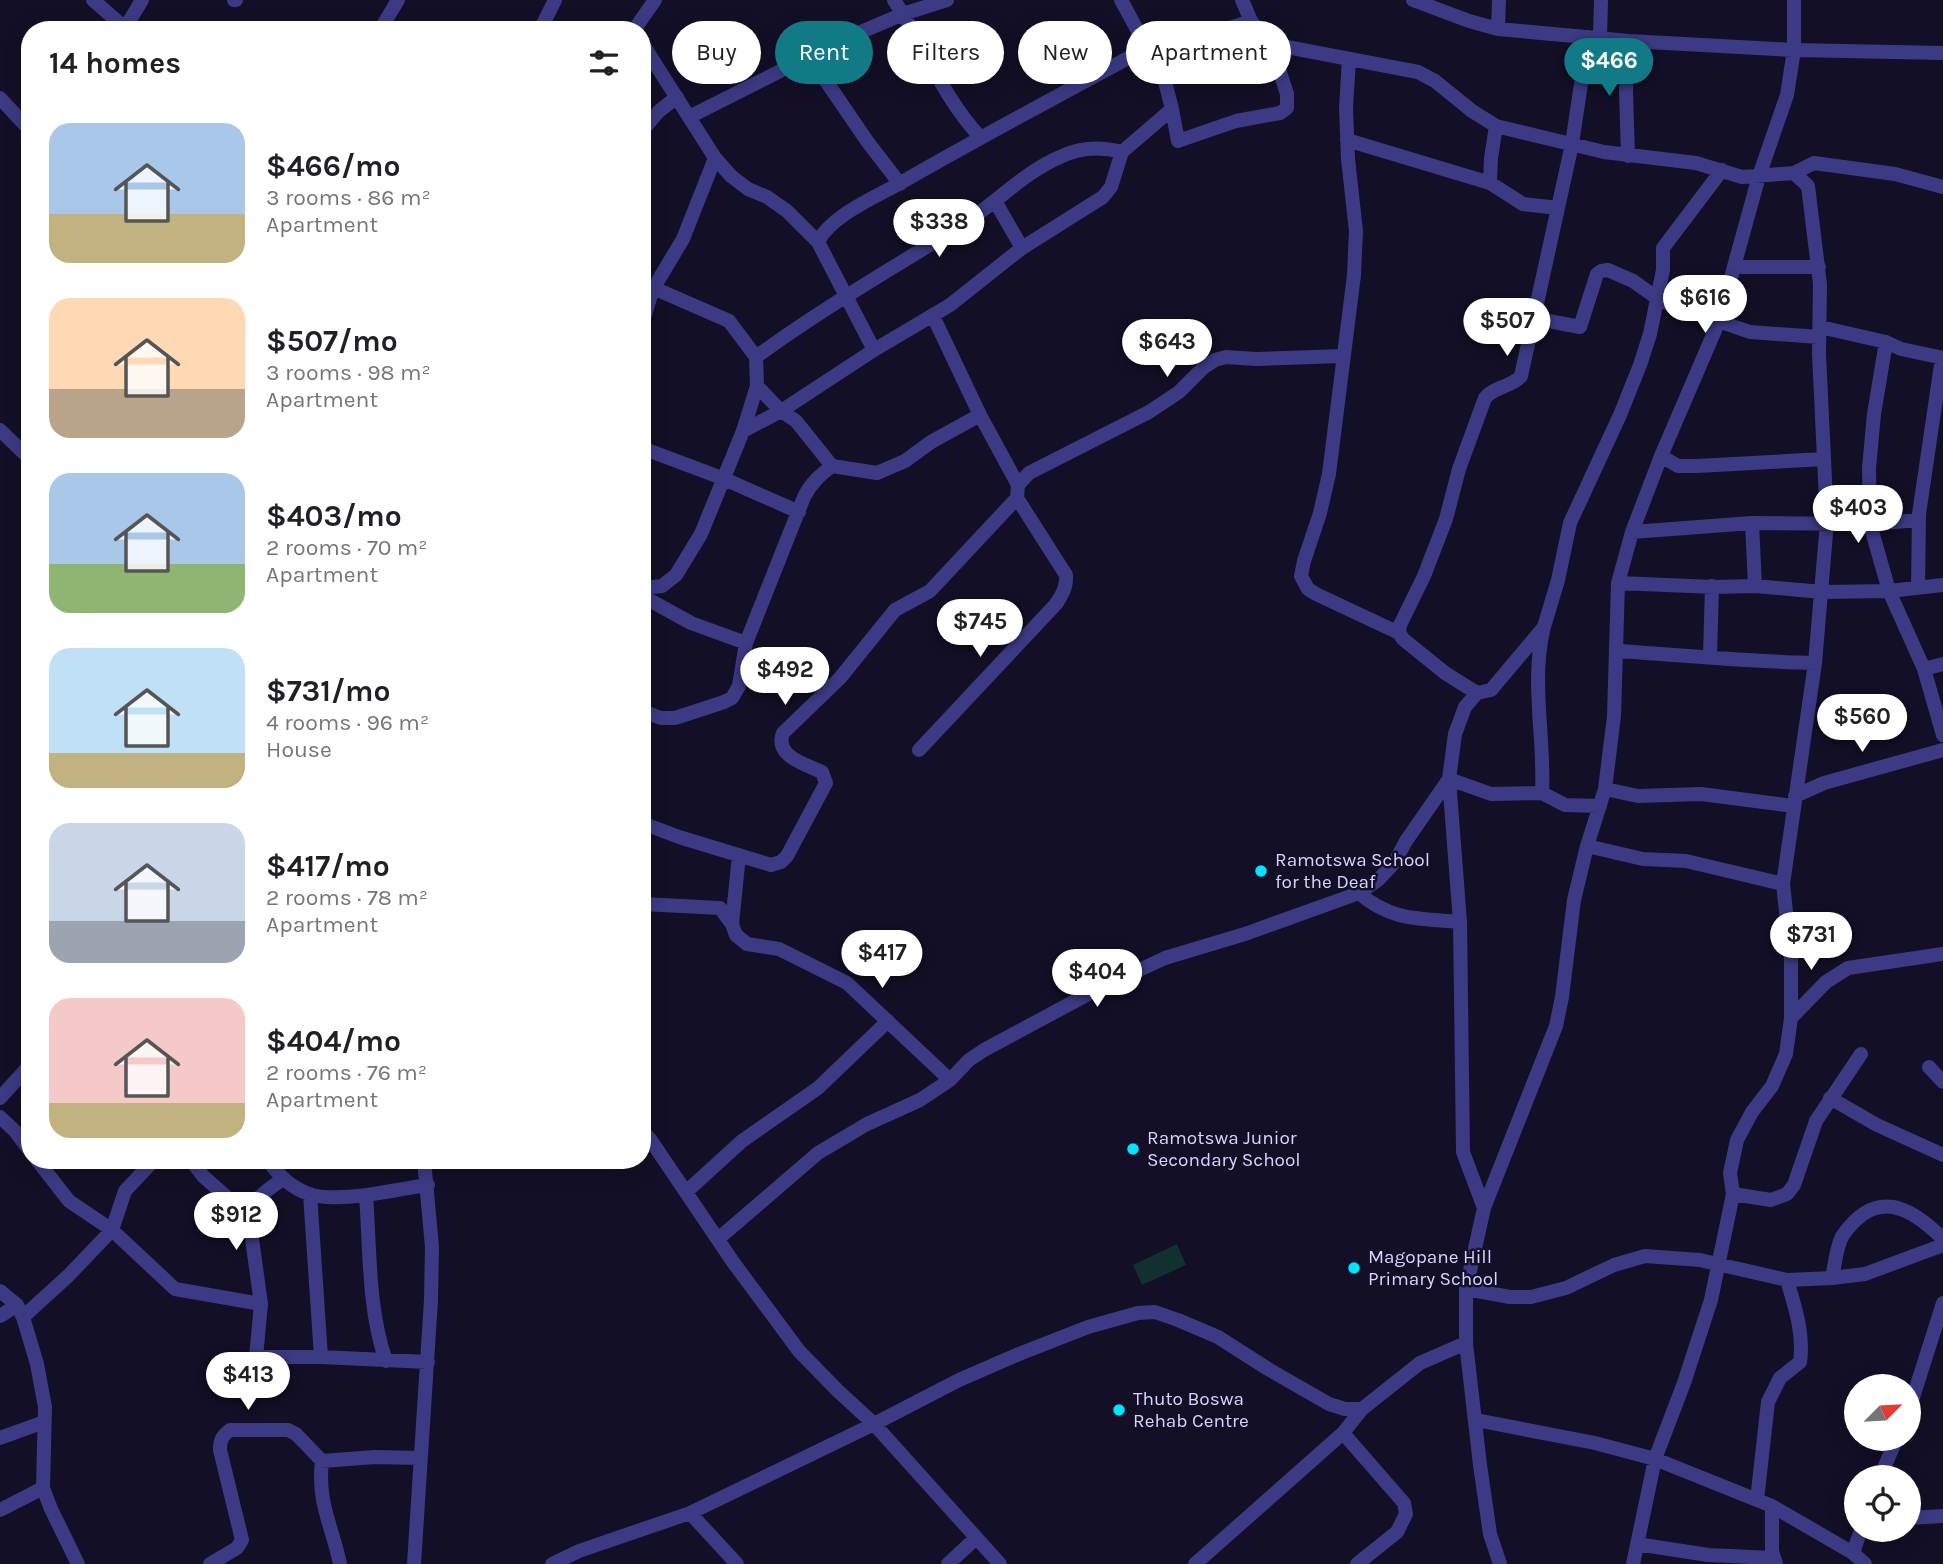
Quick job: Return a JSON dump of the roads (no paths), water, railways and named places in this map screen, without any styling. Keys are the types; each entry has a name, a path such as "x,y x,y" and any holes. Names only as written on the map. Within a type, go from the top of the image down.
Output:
{"street":[{"path":"93,0 116,21"},
{"path":"130,21 142,0"},
{"path":"385,21 398,0"},
{"path":"544,21 555,0"},
{"path":"640,21 655,0"},
{"path":"894,0 938,80 967,123 980,137"},
{"path":"873,27 903,14 947,0"},
{"path":"1121,0 1133,21"},
{"path":"1242,0 1251,21"},
{"path":"1413,0 1498,29 1629,41 1794,50 1943,53"},
{"path":"1498,29 1499,0"},
{"path":"1399,633 1400,625 1424,576 1446,519 1459,469 1485,398 1495,390 1518,381 1521,376 1601,0"},
{"path":"1500,1564 1490,1534 1466,1343 1466,1289 1485,1208 1556,1026 1574,900 1605,789 1614,716 1618,583 1632,532 1661,456 1719,321 1759,176 1787,95 1794,50 1794,0"},
{"path":"1628,156 1626,91 1629,41"},
{"path":"1291,48 1418,72 1435,81 1472,111 1496,126 1628,156 1696,163 1742,177 1794,173 1814,163 1895,174 1943,187"},
{"path":"651,57 715,158 739,182 787,211 818,242 874,350"},
{"path":"1349,59 1347,140 1356,231 1348,332 1342,356 1329,474 1301,576 1304,583 1316,594 1399,633 1445,673 1477,693"},
{"path":"818,242 822,233 855,208 980,137 1126,64"},
{"path":"688,117 775,74"},
{"path":"828,84 900,184"},
{"path":"1166,84 1178,141 1236,121 1280,113 1287,108 1284,84"},
{"path":"651,120 677,97"},
{"path":"1,101 21,121"},
{"path":"743,431 781,411 874,350 933,316 1022,248 1103,197 1111,187 1122,152 1172,109"},
{"path":"1490,183 1496,126"},
{"path":"1347,140 1490,183 1524,204 1558,208"},
{"path":"756,357 845,295 971,219 1031,172 1061,156 1089,148 1107,148 1122,152"},
{"path":"651,282 683,239 715,158"},
{"path":"1542,793 1538,652 1570,523 1640,365 1657,298 1662,270 1662,248 1721,170"},
{"path":"1633,1564 1655,1459 1711,1300 1733,1194 1730,1173 1737,1140 1752,1112 1772,1086 1786,1054 1791,1018 1791,957 1783,884 1815,663 1827,522 1819,267 1808,186 1794,173"},
{"path":"995,201 1022,248"},
{"path":"1734,267 1819,267"},
{"path":"1533,318 1580,327 1597,274 1608,271 1633,281 1657,298 1750,332 1820,332 1886,342 1901,349 1943,358 1919,520 1918,587"},
{"path":"651,287 729,321 756,357 757,386 743,431 701,534 676,575 662,586 651,587"},
{"path":"919,750 1063,594 1066,575 1018,491 933,316"},
{"path":"1886,342 1874,414 1869,468 1870,524 1889,591 1924,669 1942,730"},
{"path":"651,826 771,865 781,862 824,790 826,778 822,772 786,754 781,745 783,733 840,678 895,610 930,591 1018,491 1029,474 1149,412 1179,392 1215,360 1226,357 1256,359 1342,356"},
{"path":"757,386 781,411 796,421 832,466 877,473 905,461 980,415"},
{"path":"0,430 21,450"},
{"path":"651,451 722,478 799,512"},
{"path":"1661,456 1678,466 1824,459"},
{"path":"651,714 660,718 675,718 732,698 739,687 746,643 811,484 832,466"},
{"path":"1632,532 1752,523 1870,524 1919,520"},
{"path":"1752,523 1755,586"},
{"path":"1618,583 1755,586 1822,592 1889,591 1943,585"},
{"path":"1710,656 1712,586"},
{"path":"651,601 691,623 746,643"},
{"path":"1485,1208 1463,1152 1460,922 1449,779 1455,734 1465,706 1477,693 1491,690 1544,627"},
{"path":"1617,651 1710,656 1754,662 1815,663"},
{"path":"1924,669 1943,664"},
{"path":"1605,789 1638,796 1701,794 1794,801 1824,783 1943,750"},
{"path":"1449,779 1491,794 1542,793 1565,805 1600,806"},
{"path":"718,1239 818,1153 867,1124 920,1100 950,1080 969,1060 984,1050 1092,992 1165,958 1245,934 1359,893 1378,880 1395,863 1406,841 1449,779"},
{"path":"1587,846 1643,859 1686,861 1783,884"},
{"path":"732,924 739,855"},
{"path":"1359,893 1373,905 1397,916 1460,922"},
{"path":"651,904 715,907 724,912 736,935 747,944 779,949 847,983 950,1080"},
{"path":"1791,1018 1826,982 1848,968 1943,954"},
{"path":"685,1192 742,1141 818,1088 888,1021"},
{"path":"1733,1194 1771,1200 1787,1194 1794,1185 1816,1121 1861,1054"},
{"path":"1929,1067 1943,1082"},
{"path":"0,1098 21,1075"},
{"path":"1830,1098 1877,1125 1943,1155"},
{"path":"0,1116 21,1139"},
{"path":"651,1141 799,1351 874,1424 1000,1564"},
{"path":"44,1169 69,1200 112,1230 175,1289 261,1304"},
{"path":"0,1316 20,1311 68,1276 112,1230 125,1191 146,1169"},
{"path":"198,1169 249,1217"},
{"path":"275,1169 283,1179 310,1194 332,1197 366,1195 428,1185"},
{"path":"414,1564 428,1362 432,1247 425,1169"},
{"path":"283,1179 261,1194 251,1207 249,1217 261,1304 256,1357 428,1362"},
{"path":"310,1194 321,1357"},
{"path":"366,1195 379,1341 386,1361"},
{"path":"1832,1278 1842,1237 1873,1208 1900,1207 1912,1212 1943,1239"},
{"path":"1466,1289 1510,1297 1531,1297 1566,1288 1614,1265 1645,1256 1719,1264 1787,1280 1832,1278 1865,1274 1943,1245"},
{"path":"1757,1500 1768,1402 1780,1378 1800,1362 1802,1349 1798,1314 1787,1280"},
{"path":"0,1291 20,1311 37,1364 45,1407 43,1488 78,1564"},
{"path":"1920,1374 1943,1303"},
{"path":"552,1564 579,1551 690,1513 959,1380 1019,1353 1116,1317 1155,1312 1218,1337 1329,1404 1345,1409 1362,1409"},
{"path":"1195,1564 1343,1433 1362,1409 1420,1363 1466,1343"},
{"path":"1476,1420 1595,1443 1655,1459 1772,1506 1853,1553 1865,1564"},
{"path":"0,1438 44,1422"},
{"path":"210,1564 237,1548 242,1540 220,1450 223,1435 230,1430 288,1430 296,1434 322,1461 322,1502 340,1564"},
{"path":"1343,1433 1404,1503 1406,1514 1397,1532 1357,1564"},
{"path":"322,1461 375,1457 420,1458"},
{"path":"0,1510 43,1488"},
{"path":"1637,1544 1707,1555 1775,1561 1772,1506"},
{"path":"690,1513 737,1564"},
{"path":"1921,1516 1943,1516"},
{"path":"948,1564 976,1538"},
{"path":"1853,1553 1857,1542"}],"place":[{"name":"Ramotswa School for the Deaf","path":"1261,871"},
{"name":"Ramotswa Junior Secondary School","path":"1133,1149"},
{"name":"Magopane Hill Primary School","path":"1354,1268"},
{"name":"Thuto Boswa Rehab Centre","path":"1119,1410"}]}
